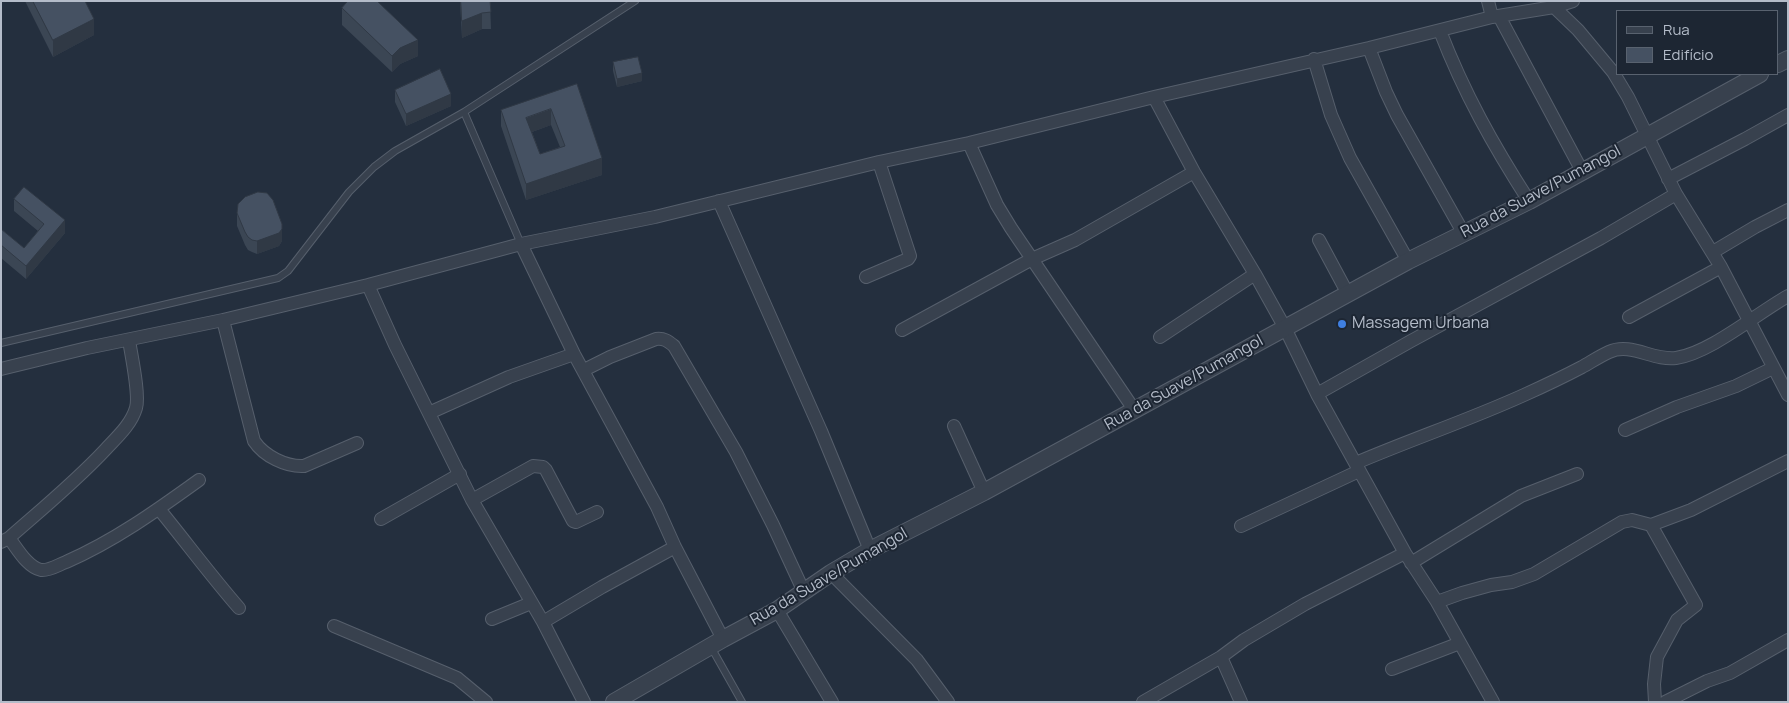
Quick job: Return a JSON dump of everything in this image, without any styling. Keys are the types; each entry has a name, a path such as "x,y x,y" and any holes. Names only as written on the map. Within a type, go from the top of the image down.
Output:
{"street":[{"path":"1488,1 1582,171"},
{"path":"1,369 87,348 223,320 368,285 521,244 655,217 1314,59 1369,48 1496,16 1554,7 1572,1"},
{"path":"1554,7 1578,30 1614,72 1676,194 1713,252 1779,370 1788,395"},
{"path":"1440,31 1457,74 1483,127 1529,201"},
{"path":"1369,48 1397,115 1464,234"},
{"path":"1314,59 1331,115 1350,158 1408,261"},
{"name":"Rua da Suave/Pumangol","path":"614,702 717,642 777,610 831,573 870,550 984,492 1135,411 1408,261 1529,201 1758,75"},
{"path":"1154,97 1194,172 1285,328 1317,394 1408,558 1437,602 1493,702"},
{"path":"1668,179 1788,115"},
{"path":"970,143 997,205 1135,411"},
{"path":"866,277 908,259 910,256 879,162"},
{"path":"902,330 1032,259 1075,240 1194,172"},
{"path":"1317,394 1601,238 1676,194"},
{"path":"719,201 821,431 870,550"},
{"path":"1713,252 1788,210"},
{"path":"1319,240 1348,294"},
{"path":"521,244 574,354 657,508 717,642"},
{"path":"1628,318 1721,267"},
{"path":"1160,337 1255,274"},
{"path":"368,285 472,500 543,622 584,702"},
{"path":"1241,526 1358,467 1394,446 1450,427 1524,395 1610,351 1625,349 1673,359 1685,356 1708,346 1788,296"},
{"path":"223,320 254,441 258,447 284,464 304,466 356,443"},
{"path":"584,370 610,357 656,339 668,341 674,346 736,452 804,592"},
{"path":"129,340 134,368 137,406 131,420 80,476 5,540 32,566 41,570 48,569 117,536 160,509 199,480"},
{"path":"429,413 509,377 574,354"},
{"path":"1625,430 1677,408 1779,370"},
{"path":"954,426 984,492"},
{"path":"1437,602 1482,588 1512,582 1534,574 1622,522 1632,520 1651,525 1691,510 1788,461"},
{"path":"472,500 538,465 546,470 573,521 576,522 597,512"},
{"path":"381,519 460,474"},
{"path":"1143,702 1221,657 1244,640 1305,604 1408,558 1521,496 1577,474"},
{"path":"160,509 192,549 204,569 238,608"},
{"path":"1651,525 1696,605 1677,620 1657,657 1654,684 1655,702"},
{"path":"543,622 676,547"},
{"path":"831,573 917,660 948,702"},
{"path":"492,619 531,603"},
{"path":"777,610 832,702"},
{"path":"334,626 457,678 486,702"},
{"path":"1664,702 1730,672 1788,640"},
{"path":"1392,669 1460,643"},
{"path":"1221,657 1241,702"}],"lane":[{"path":"1,343 278,278 288,271 328,217 374,167 395,151 464,112 635,1"},
{"path":"464,112 521,244"},
{"path":"717,642 742,702"}],"building":[{"path":"33,1 85,1 94,19 53,40"},
{"path":"348,1 377,1 418,40 400,48 392,56 342,8"},
{"path":"461,1 490,1 491,12 482,13 462,21"},
{"path":"638,57 642,73 617,79 613,62"},
{"path":"440,69 451,94 406,114 395,90"},
{"path":"577,84 602,158 526,184 501,110","holes":["551,109 565,146 540,154 526,118"]},
{"path":"24,187 65,220 26,266 1,245 1,229 24,248 44,224 14,199"},
{"path":"258,192 267,193 273,200 282,229 279,233 257,241 248,237 237,213 238,204 245,197"}],"place":[{"name":"Massagem Urbana","path":"1342,324"}]}
